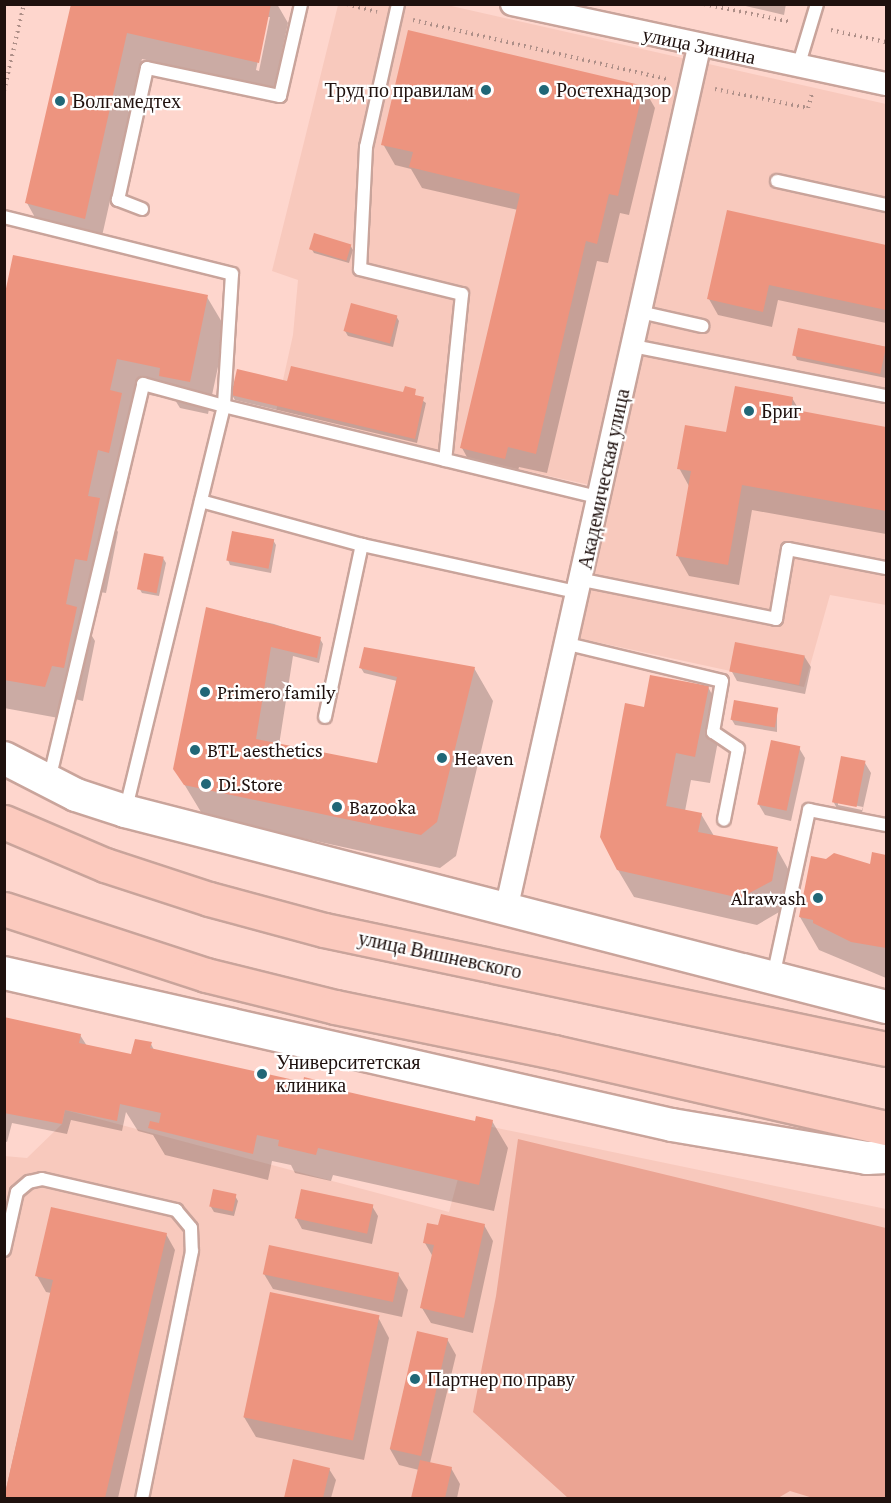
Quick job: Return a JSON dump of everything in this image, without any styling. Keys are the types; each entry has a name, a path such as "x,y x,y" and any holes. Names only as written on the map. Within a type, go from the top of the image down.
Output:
{"main road":[{"path":"4,758 76,795 125,811 886,1007"},
{"name":"улица Вишневского","path":"4,822 105,865 209,899 324,930 886,1049"},
{"path":"4,909 206,975 335,1007 554,1052 886,1128"},
{"path":"4,973 672,1125 867,1158 886,1157"}],"street":[{"name":"улица Зинина","path":"512,4 572,11 699,46 886,84"},
{"name":"Академическая улица","path":"506,910 581,586 699,46"}],"lane":[{"path":"142,209 118,200 147,68 280,96 301,4"},
{"path":"807,69 817,4"},
{"path":"397,10 366,147 360,269 462,294 446,460"},
{"path":"777,181 886,205"},
{"path":"4,217 232,274 224,406 125,811"},
{"path":"640,312 702,326"},
{"path":"633,346 886,396"},
{"path":"48,780 143,384 600,498"},
{"path":"201,501 362,545 581,586 776,618 788,549 886,568"},
{"path":"325,717 362,545"},
{"path":"568,644 722,681 713,732 738,749 724,820"},
{"path":"773,978 809,810 886,825"},
{"path":"4,1250 8,1219 17,1192 29,1182 42,1179 176,1210 190,1228 192,1251 142,1498"}],"path":[{"path":"4,91 24,4"},
{"path":"347,4 397,10 691,85 808,108 807,69 831,30"}],"shaded area":[{"path":"338,5 447,5 886,104 886,605 830,595 804,687 559,634 590,485 275,416 293,335 298,280 272,271"},
{"path":"65,1110 449,1212 473,1123 886,1209 886,1498 5,1498 4,1156 27,1158 62,1124"},
{"path":"518,1139 886,1228 886,1498 813,1498 790,1491 778,1498 568,1498 473,1412 496,1296"}],"building":[{"path":"71,4 271,4 259,63 127,33 85,219 25,203"},
{"path":"408,30 644,86 618,196 609,194 597,244 586,241 536,454 508,447 505,459 460,448 520,194 409,167 413,152 381,145"},
{"path":"727,210 886,245 886,310 769,285 763,312 707,299"},
{"path":"314,233 351,244 346,261 309,249"},
{"path":"13,255 208,295 190,382 159,376 160,368 117,359 110,390 122,393 109,453 98,450 88,496 100,498 87,561 75,559 66,604 77,607 64,668 52,666 45,687 4,680 4,298"},
{"path":"351,303 397,315 390,343 343,331"},
{"path":"798,328 886,347 880,374 792,355"},
{"path":"291,366 403,392 405,386 416,389 415,395 424,397 415,439 231,395 237,369 287,381"},
{"path":"735,386 793,397 791,409 886,427 886,511 742,485 728,565 676,556 691,471 677,469 685,425 726,432"},
{"path":"232,531 274,539 268,569 226,560"},
{"path":"144,553 164,557 157,593 137,589"},
{"path":"206,607 321,637 317,658 271,647 256,739 377,763 397,677 359,668 364,647 475,667 437,822 421,835 184,785 173,769"},
{"path":"735,642 805,656 799,685 729,671"},
{"path":"650,675 709,686 695,757 676,753 666,806 702,813 698,832 778,847 772,881 740,898 617,870 600,837 625,703 644,707"},
{"path":"734,700 778,708 775,728 731,720"},
{"path":"771,740 800,746 787,811 757,805"},
{"path":"841,756 866,761 857,807 832,802"},
{"path":"872,852 886,855 886,948 851,942 813,923 813,920 799,917 811,856 826,859 834,853 870,864"},
{"path":"4,1017 81,1034 79,1043 131,1054 135,1039 152,1042 150,1048 303,1082 304,1077 324,1082 322,1086 475,1121 476,1116 493,1120 479,1185 318,1148 316,1155 278,1146 279,1140 257,1135 253,1154 148,1128 150,1121 159,1123 161,1113 120,1104 117,1121 65,1110 62,1124 4,1113"},
{"path":"213,1189 236,1194 233,1212 209,1207"},
{"path":"301,1189 373,1204 367,1234 295,1218"},
{"path":"51,1207 167,1233 105,1498 4,1498 53,1280 35,1276"},
{"path":"441,1214 485,1224 464,1318 420,1308 434,1245 423,1243 427,1223 438,1225"},
{"path":"269,1245 399,1273 393,1302 263,1274"},
{"path":"270,1292 380,1315 353,1440 243,1417"},
{"path":"417,1331 448,1338 421,1456 390,1449"},
{"path":"293,1459 330,1468 323,1498 284,1498"},
{"path":"420,1460 452,1467 445,1498 411,1498"}],"place":[{"name":"Труд по правилам","path":"486,90"},
{"name":"Ростехнадзор","path":"544,90"},
{"name":"Волгамедтех","path":"60,101"},
{"name":"Бриг","path":"749,411"},
{"name":"Primero family","path":"205,692"},
{"name":"BTL aesthetics","path":"195,750"},
{"name":"Heaven","path":"442,758"},
{"name":"Di.Store","path":"206,784"},
{"name":"Bazooka","path":"337,807"},
{"name":"Alrawash","path":"818,898"},
{"name":"Университетская клиника","path":"262,1074"},
{"name":"Партнер по праву","path":"415,1379"}]}
